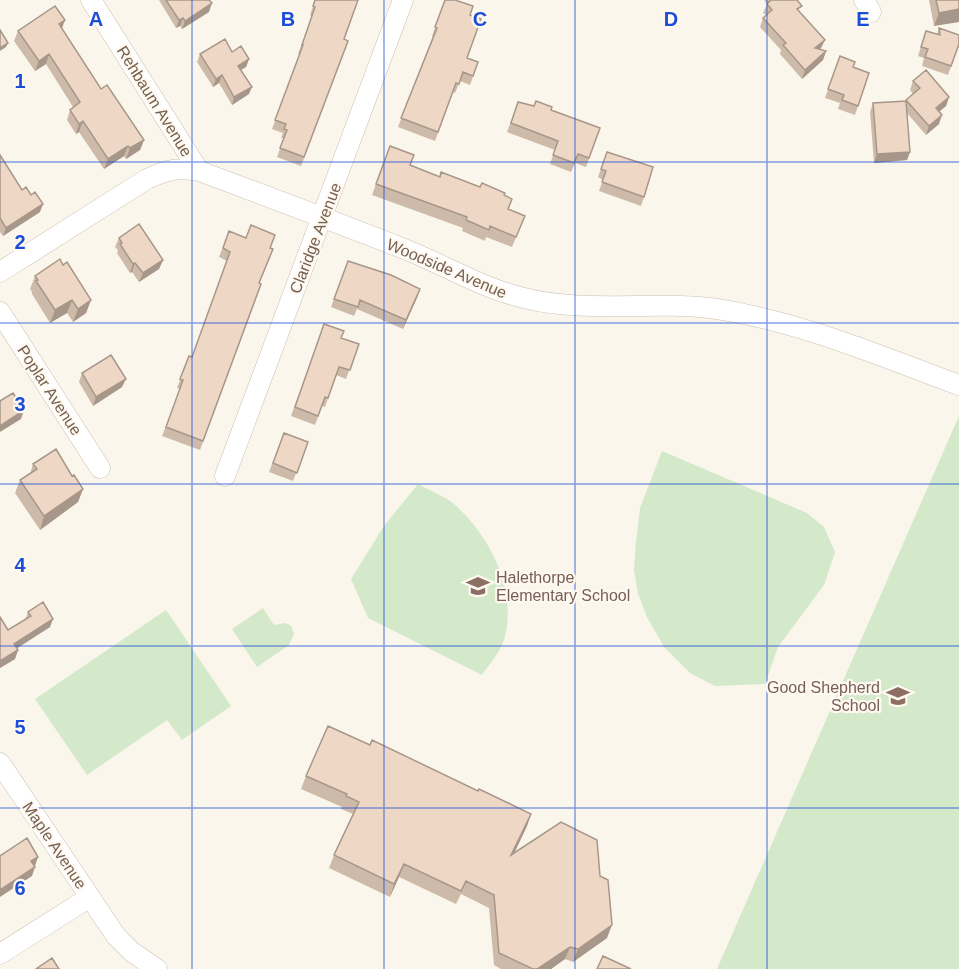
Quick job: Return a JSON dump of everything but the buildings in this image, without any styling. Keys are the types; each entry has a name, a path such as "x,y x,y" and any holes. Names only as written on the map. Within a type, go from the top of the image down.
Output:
{"street":[{"name":"Rehbaum Avenue","path":"91,0 199,171"},
{"name":"Claridge Avenue","path":"225,476 403,0"},
{"name":"Woodside Avenue","path":"0,272 147,179 165,171 182,168 199,171 323,217 410,251 487,287 524,298 558,305 589,307 681,306 717,309 753,316 794,326 959,385"},
{"name":"Poplar Avenue","path":"0,312 100,468"},
{"name":"Maple Avenue","path":"0,763 116,936 132,952 157,969"},
{"path":"0,954 90,897"}],"green space":[{"name":"Good Shepherd School","path":"959,416 959,969 717,969"},
{"path":"662,451 807,513 824,527 835,552 824,585 778,647 765,684 715,686 690,673 664,647 647,617 638,594 634,570 636,542 640,508"},
{"path":"418,484 450,501 467,517 490,549 498,566 504,584 507,621 502,645 482,675 368,618 351,579 384,526"},
{"path":"263,608 274,625 286,623 291,626 294,634 289,645 257,667 232,629"},
{"path":"166,610 231,706 182,740 167,720 87,775 35,699"}],"place":[{"name":"Halethorpe Elementary School","path":"478,586"},
{"name":"Good Shepherd School","path":"898,696"}]}
